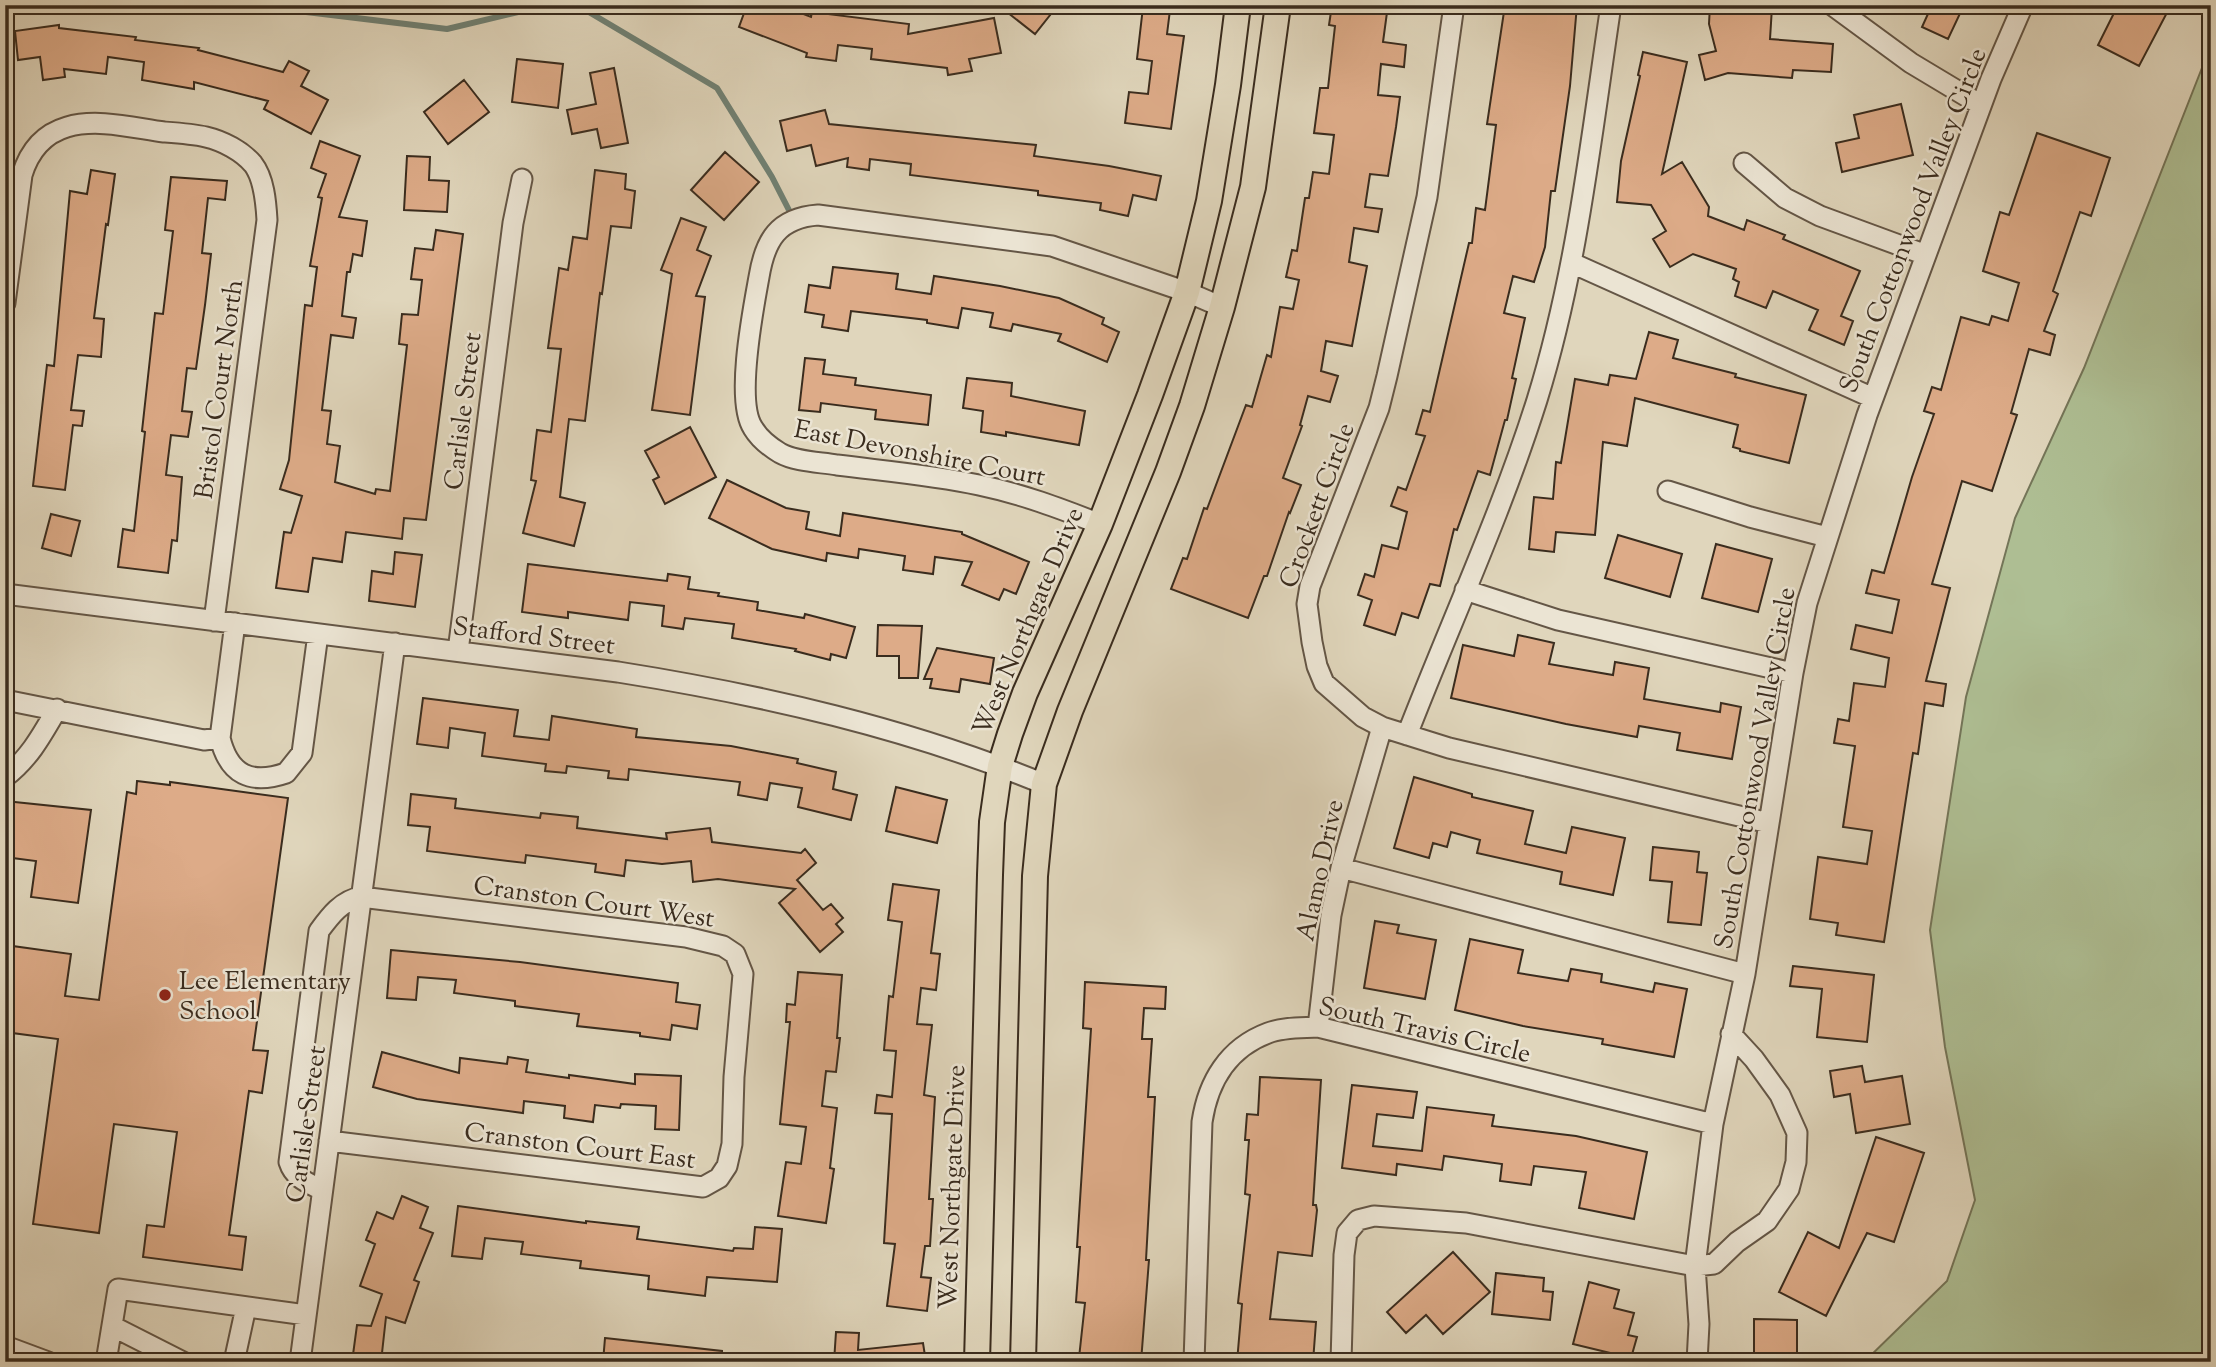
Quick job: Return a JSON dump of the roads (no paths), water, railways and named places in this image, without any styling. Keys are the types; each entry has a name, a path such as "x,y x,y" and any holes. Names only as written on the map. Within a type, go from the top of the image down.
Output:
{"main road":[{"name":"West Northgate Drive","path":"976,1362 992,822 1000,766 1025,693 1100,524 1187,292 1209,201 1238,5"},
{"path":"1023,1362 1035,876 1044,784 1070,711 1192,407 1254,187 1278,5"}],"street":[{"name":"Crockett Circle","path":"1454,5 1427,197 1387,376 1379,408 1310,586 1307,604 1317,666 1324,683 1363,717 1382,727 1449,748 1769,822"},
{"path":"1407,735 1493,524 1537,400 1572,263 1611,5"},
{"path":"1832,5 1911,63 1981,105"},
{"name":"South Cottonwood Valley Circle","path":"1697,1362 1699,1324 1695,1266 1713,1124 1745,974 1793,673 1807,603 1873,398 1981,105 2023,5"},
{"name":"Bristol Court North","path":"5,303 22,175 26,161 39,142 53,132 69,126 105,125 206,137 232,148 254,165 266,202 267,220 214,621"},
{"path":"1744,163 1785,198 1821,216 1926,256"},
{"name":"Carlisle Street","path":"458,651 513,223 522,178"},
{"name":"East Devonshire Court","path":"1100,524 1031,497 987,487 809,461 782,454 763,440 752,427 746,411 745,388 761,261 767,245 789,222 801,216 831,217 1052,246 1187,292 1222,307"},
{"path":"1572,263 1873,398"},
{"path":"1668,491 1750,517 1827,537"},
{"path":"1465,590 1558,620 1793,673"},
{"name":"Stafford Street","path":"5,594 630,673 848,718 1000,766 1044,784"},
{"path":"235,623 220,738 225,756 232,766 244,774 261,778 286,773 302,753 318,634"},
{"name":"Carlisle Street","path":"300,1362 394,643"},
{"path":"5,700 204,740 220,738"},
{"path":"5,777 18,767 36,745 57,709"},
{"name":"Alamo Drive","path":"1318,1027 1331,915 1341,868 1382,727"},
{"path":"1341,868 1745,974"},
{"path":"322,1190 305,1182 292,1171 289,1162 318,931 350,899 361,897"},
{"name":"Cranston Court West","path":"361,897 685,937 723,946 735,954 743,974 734,1077"},
{"name":"South Travis Circle","path":"1194,1362 1205,1098 1219,1071 1242,1046 1270,1032 1318,1027 1713,1124"},
{"path":"1341,1362 1345,1244 1347,1233 1358,1220 1374,1216 1466,1223 1695,1266 1714,1264 1737,1241 1767,1220 1788,1189 1796,1162 1797,1133 1780,1095 1754,1059 1731,1034"},
{"name":"Cranston Court East","path":"329,1141 703,1187 719,1178 727,1166 732,1144 734,1077"},
{"path":"106,1362 118,1289 306,1315"},
{"path":"234,1362 246,1307"},
{"path":"111,1326 183,1362"},
{"path":"5,1346 48,1362"}],"waterway":[{"path":"249,5 447,29 548,5"},
{"path":"577,5 717,88 772,177 793,218"}],"place":[{"name":"Lee Elementary School","path":"165,995"}]}
